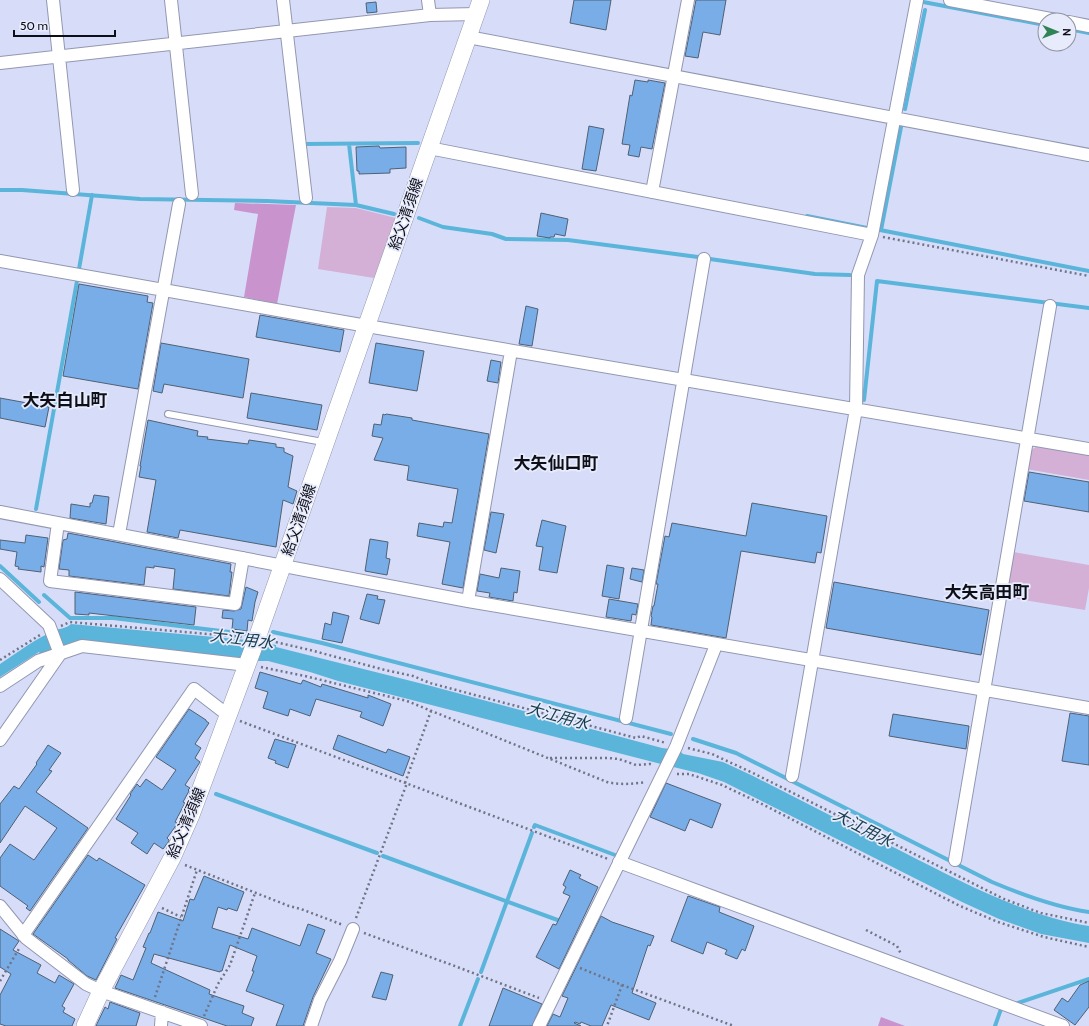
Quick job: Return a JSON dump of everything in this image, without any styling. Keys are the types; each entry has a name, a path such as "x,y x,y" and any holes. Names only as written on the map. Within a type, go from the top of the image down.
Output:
{"main road":[{"name":"給父清須線","path":"85,1026 101,991 172,858 188,822 229,716 478,7"}],"street":[{"path":"53,0 73,190"},
{"path":"171,0 192,194"},
{"path":"283,0 306,198"},
{"path":"428,0 430,15"},
{"path":"652,192 688,0"},
{"path":"950,0 1037,16"},
{"path":"792,776 856,409 858,275 872,235 917,2"},
{"path":"0,63 430,15 478,7"},
{"path":"1077,24 1089,26"},
{"path":"468,37 1089,155"},
{"path":"429,148 872,235"},
{"path":"119,534 179,204"},
{"path":"626,718 704,259"},
{"path":"0,261 511,351 1089,449"},
{"path":"955,860 1050,306"},
{"path":"468,601 511,351"},
{"path":"0,512 468,601 716,645 1089,708"},
{"path":"58,523 50,581 235,604 243,558"},
{"path":"0,579 49,625 59,653"},
{"path":"539,1026 676,746 716,645"},
{"path":"0,686 38,661 82,646 247,664"},
{"path":"0,740 59,653"},
{"path":"24,936 194,689 229,716"},
{"path":"618,862 1063,1026"},
{"path":"0,906 24,936 86,984 101,991 200,1026"},
{"path":"311,1026 320,1000 340,961 354,925"},
{"path":"156,1011 161,1026"}],"lane":[{"path":"168,414 326,443"}],"path":[{"path":"872,235 1089,276"},
{"path":"0,660 51,629 63,626 70,622 257,638 310,650 413,676 437,685 636,738 641,736 712,754 753,773 1004,899 1041,913 1089,923"},
{"path":"247,664 305,676 407,701 606,782 617,784 647,782 664,770"},
{"path":"354,925 431,711"},
{"path":"229,716 618,862"},
{"path":"547,758 619,759 636,765 650,764 664,770 689,774 722,785 764,805 960,906 998,922 1044,937 1089,947"},
{"path":"156,1011 181,917 197,870"},
{"path":"200,1026 218,984 230,965 255,893"},
{"path":"149,902 181,917"},
{"path":"866,930 897,946 901,953 898,966"},
{"path":"0,981 24,936"},
{"path":"569,963 622,985 734,1026"},
{"path":"607,1026 622,985"}],"shaded area":[{"path":"235,203 296,205 277,304 244,297 258,214 234,210"},
{"path":"327,207 356,208 396,218 374,278 318,269"},
{"path":"1038,446 1089,455 1089,480 1026,469 1029,451"},
{"path":"1013,552 1089,565 1089,588 1085,610 1005,597"},
{"path":"881,1017 905,1026 878,1026"}],"water":[{"path":"71,624 247,640 276,645 276,647 431,686 662,748 679,750 683,754 723,762 970,886 1040,914 1089,926 1089,943 1041,934 999,919 962,902 724,782 698,773 338,681 268,661 239,661 82,642 42,656 39,652 0,677 0,664 40,638"}],"building":[{"path":"574,0 611,0 606,30 570,23"},
{"path":"696,0 726,0 720,35 703,32 698,58 685,56"},
{"path":"376,2 377,12 367,13 366,3"},
{"path":"635,80 648,82 648,80 665,83 652,149 641,147 639,157 628,155 630,145 622,144 630,95 632,96"},
{"path":"589,126 604,129 596,171 582,169"},
{"path":"379,146 380,148 406,147 406,168 390,169 390,173 359,174 359,171 357,171 356,147"},
{"path":"541,213 568,219 565,236 555,234 554,237 550,238 537,236"},
{"path":"79,284 148,296 147,302 153,303 138,389 63,376"},
{"path":"526,306 538,309 532,346 519,344"},
{"path":"260,315 344,330 340,352 256,337"},
{"path":"161,343 249,359 243,398 164,384 162,393 153,391"},
{"path":"376,343 424,351 417,391 369,383"},
{"path":"491,360 501,362 498,383 487,381"},
{"path":"251,393 322,405 317,430 247,418"},
{"path":"0,398 49,407 45,427 0,418"},
{"path":"383,414 412,418 412,420 489,434 463,588 442,584 450,542 417,536 419,523 443,527 444,522 452,523 458,489 407,480 409,466 374,460 383,438 372,436 374,424 381,425"},
{"path":"148,420 198,431 197,436 208,437 207,439 248,444 249,440 276,444 276,447 284,448 284,452 293,456 288,487 297,491 293,504 283,500 276,547 180,530 178,538 147,532 156,480 139,477"},
{"path":"1029,472 1089,482 1089,512 1024,501"},
{"path":"94,495 109,497 106,524 70,518 71,504 90,507 90,503 92,503"},
{"path":"752,503 827,516 821,553 817,552 815,563 741,551 726,638 651,625 651,616 658,584 656,584 665,536 669,537 672,523 746,536"},
{"path":"491,512 504,514 496,553 484,550"},
{"path":"542,520 566,526 557,573 539,570 543,547 536,546"},
{"path":"68,533 231,564 230,572 232,572 229,596 173,589 175,569 154,566 154,568 146,567 144,585 69,576 69,570 59,569 63,540 67,539"},
{"path":"26,535 48,538 44,567 41,566 41,572 18,569 19,567 15,566 17,552 0,549 0,540 25,543"},
{"path":"370,539 388,542 386,558 390,559 387,575 365,571"},
{"path":"607,565 624,568 619,599 602,596"},
{"path":"501,568 520,571 517,593 514,592 513,601 489,597 490,593 477,591 480,574 499,578"},
{"path":"632,568 644,570 642,582 630,579"},
{"path":"834,582 989,610 981,655 826,628"},
{"path":"246,587 258,592 252,621 248,620 247,631 232,629 233,619 222,618 223,610 234,611 241,609"},
{"path":"75,592 196,607 194,625 89,613 89,615 75,614"},
{"path":"367,594 378,596 377,599 385,600 379,624 360,619"},
{"path":"609,599 638,604 636,615 632,614 631,621 606,617"},
{"path":"333,612 349,616 342,643 322,639 325,623 331,625"},
{"path":"260,672 301,684 303,680 321,687 322,684 368,698 368,695 391,704 383,726 360,717 362,712 316,699 310,716 290,709 288,716 263,708 268,692 255,688"},
{"path":"189,709 209,723 195,744 201,748 195,758 200,762 185,785 190,788 183,802 185,803 175,822 177,823 167,838 169,841 163,849 154,843 147,854 131,843 138,833 116,819 137,784 140,787 146,779 162,790 176,770 156,757"},
{"path":"1070,713 1089,716 1089,765 1062,761"},
{"path":"893,714 969,726 966,749 889,736"},
{"path":"338,735 386,753 388,749 410,757 403,776 333,749"},
{"path":"275,739 296,745 288,768 275,763 276,761 268,758"},
{"path":"48,745 61,753 49,770 52,771 36,792 88,828 30,911 26,908 28,906 0,886 0,858 10,844 34,860 57,828 25,806 0,843 0,804 14,786 19,789 37,764 36,763"},
{"path":"666,783 721,804 712,828 690,819 685,831 650,817"},
{"path":"88,855 97,861 99,858 145,885 115,938 117,939 96,980 87,976 68,959 33,934"},
{"path":"570,870 581,875 579,878 598,887 559,969 536,957 553,924 556,925 570,896 563,893 566,887 563,885"},
{"path":"204,876 244,892 237,911 218,907 212,928 248,939 252,928 300,946 308,924 325,930 316,953 331,959 313,997 303,1026 276,1026 284,1005 246,991 254,971 252,971 257,956 230,945 222,971 220,972 154,954 151,963 210,990 209,994 244,1006 242,1013 254,1018 251,1026 227,1026 115,988 121,975 133,980 146,948 143,947 158,912 183,921 190,899 194,900"},
{"path":"688,896 720,907 719,912 754,926 745,951 742,949 737,959 725,954 727,950 707,942 703,954 671,941"},
{"path":"601,916 612,922 654,936 650,946 648,945 632,993 656,1003 649,1020 611,1005 602,1026 591,1026 581,1022 580,1024 575,1022 574,1023 581,1026 547,1026 553,1014 560,1017 568,998 562,996"},
{"path":"0,929 19,941 13,950 41,965 37,973 55,983 59,975 74,984 62,1006 65,1008 63,1012 75,1019 72,1026 6,1026 0,1024 0,995 11,974 0,967"},
{"path":"381,972 393,975 386,1000 372,997"},
{"path":"1089,981 1089,1007 1075,1025 1054,1010 1062,998 1068,1002 1080,985"},
{"path":"503,988 542,1004 532,1026 489,1026"},
{"path":"110,1002 140,1013 136,1026 96,1026 105,1007 108,1009"}],"waterway":[{"path":"918,1 1037,23"},
{"path":"905,109 925,10"},
{"path":"1077,31 1089,33"},
{"path":"881,230 901,127"},
{"path":"303,143 418,143"},
{"path":"349,144 356,205"},
{"path":"0,190 22,190 140,199 267,201 356,205 394,214"},
{"path":"79,269 92,195"},
{"path":"807,216 867,228"},
{"path":"419,218 443,227 492,234 506,239 568,240 698,257"},
{"path":"880,230 1089,271"},
{"path":"710,259 815,274 850,275"},
{"path":"36,509 77,281"},
{"path":"864,400 877,281 1089,308"},
{"path":"0,566 39,602"},
{"name":"大江用水","path":"44,595 70,618 113,618 246,634"},
{"name":"大江用水","path":"273,632 322,643 671,734"},
{"name":"大江用水","path":"693,739 736,753 992,882 1039,900 1089,912"},
{"path":"216,794 377,853"},
{"path":"534,827 535,825 615,855"},
{"path":"481,972 532,833"},
{"path":"383,856 563,922"},
{"path":"460,1026 478,979"},
{"path":"1013,1003 1015,1004 1089,979"},
{"path":"995,1026 1001,1009"}],"district":[{"name":"大矢白山町","path":"65,400"},
{"name":"大矢仙口町","path":"556,463"},
{"name":"大矢高田町","path":"987,592"}]}
